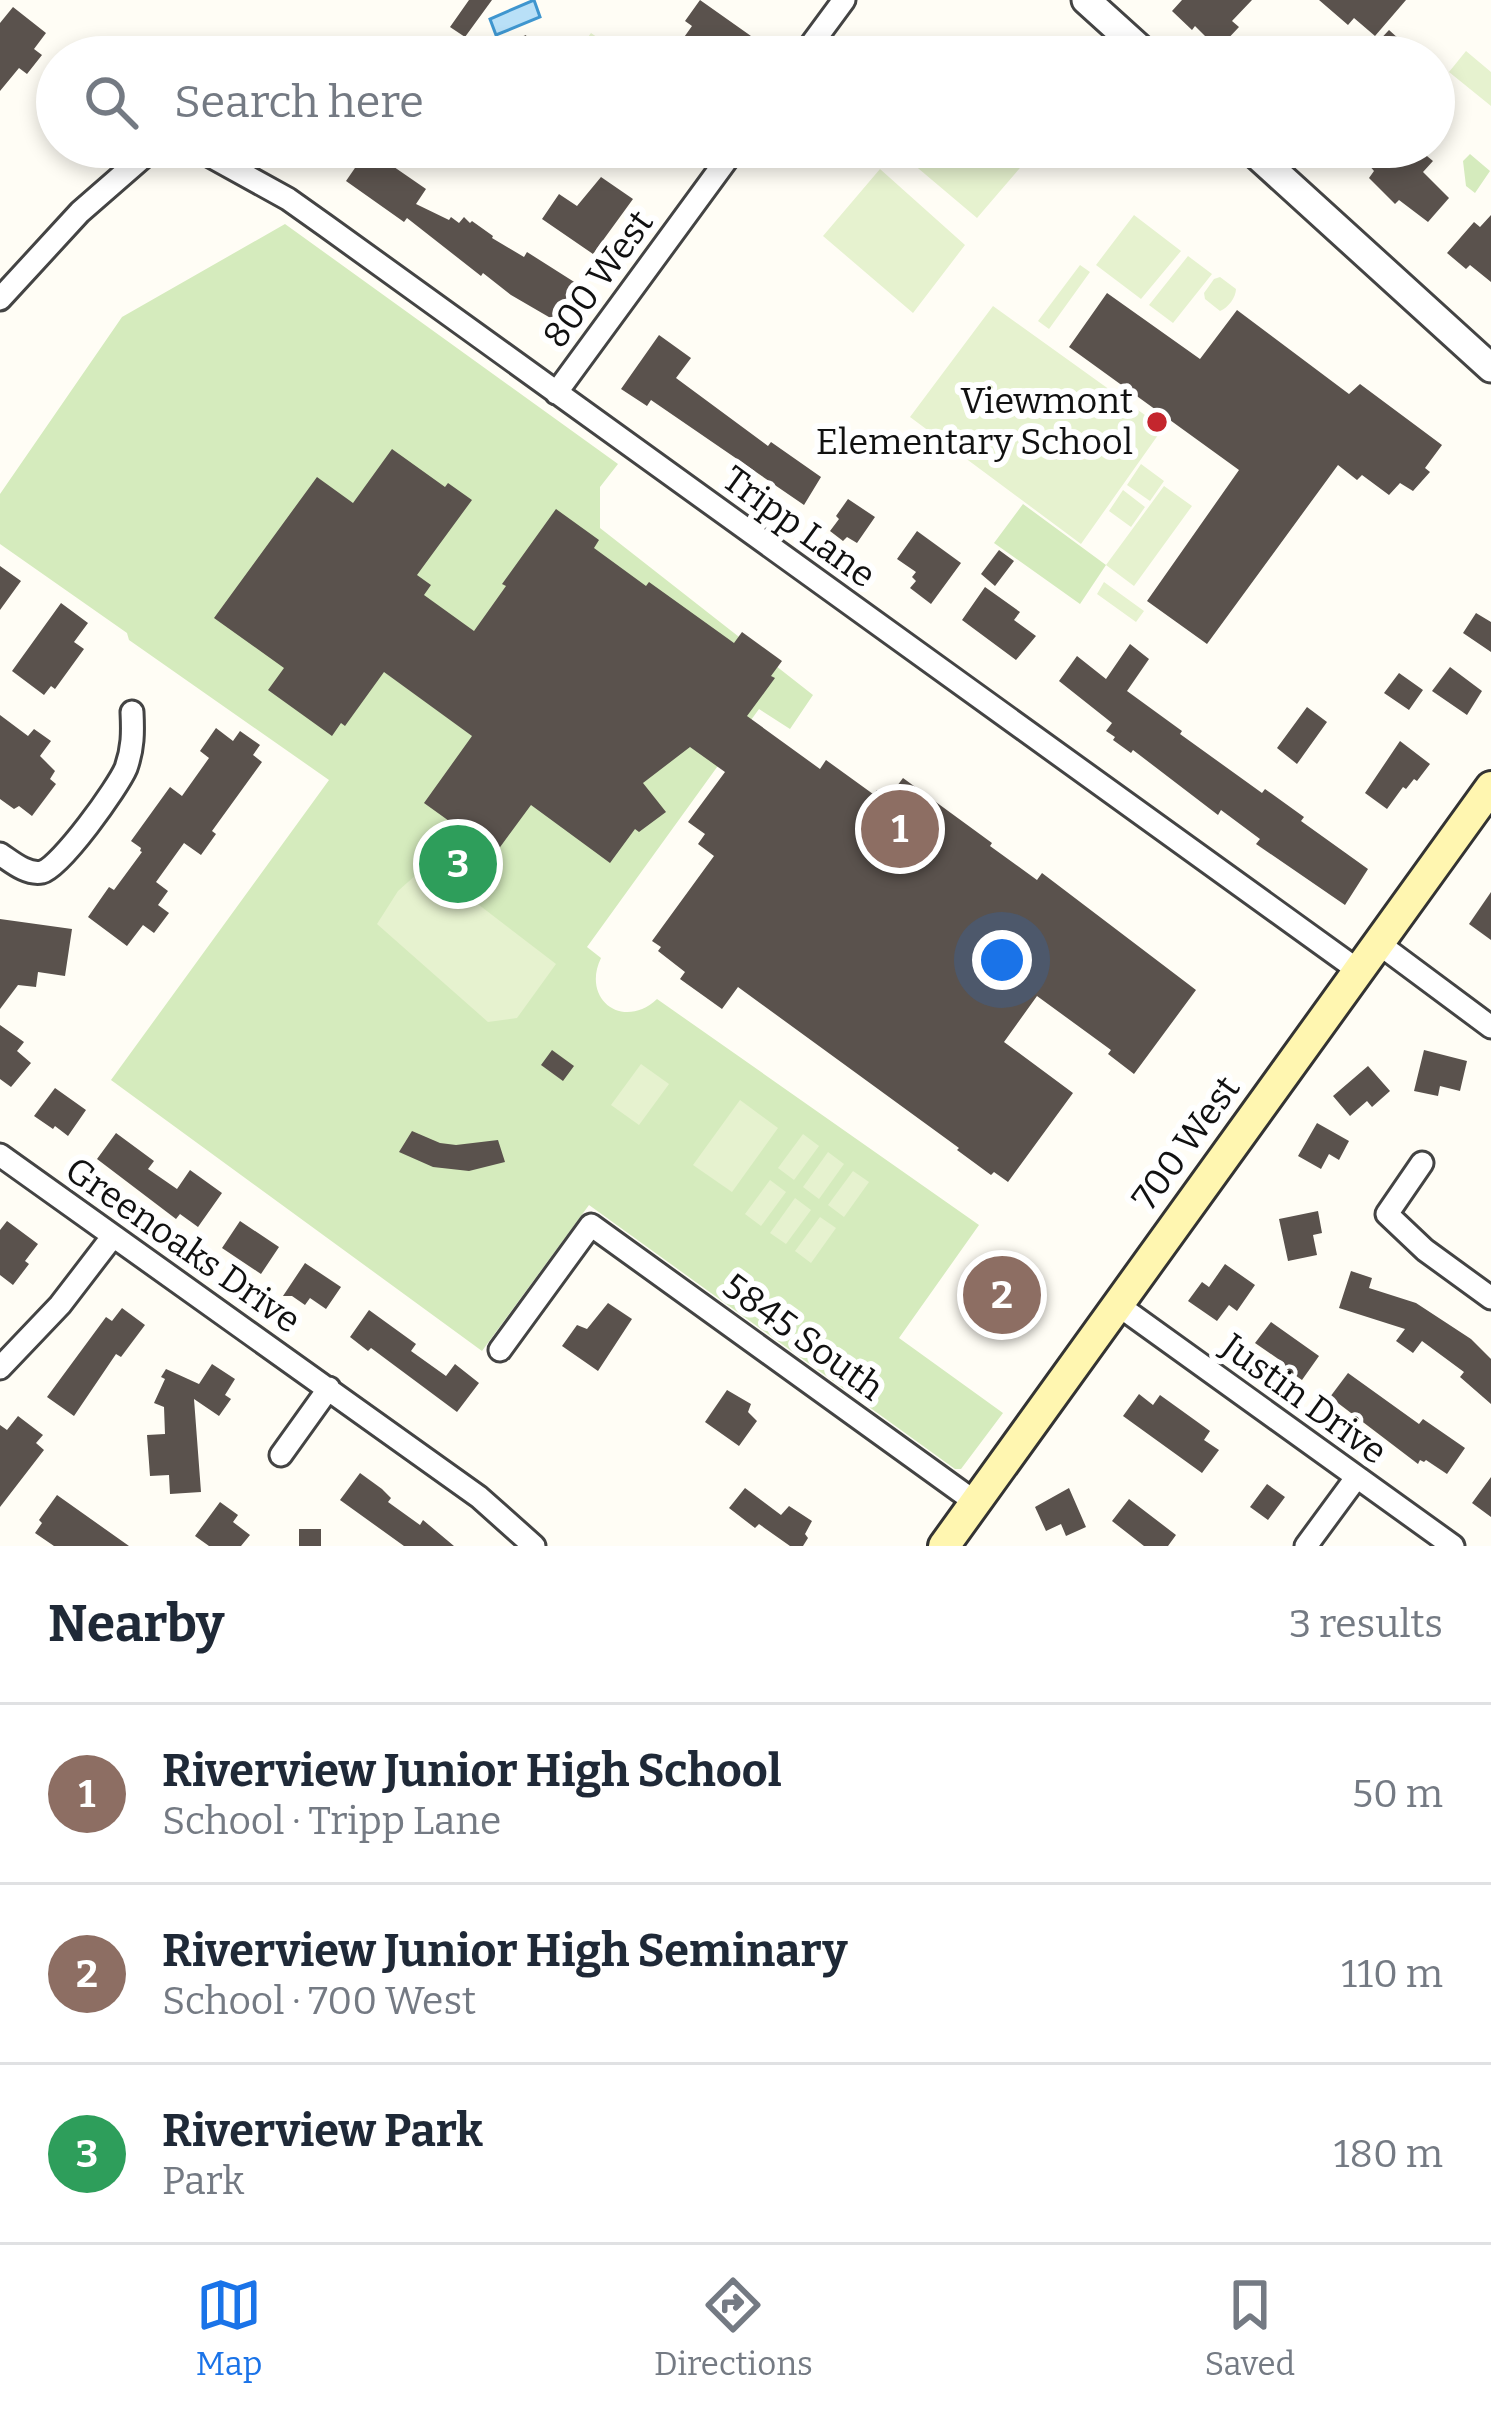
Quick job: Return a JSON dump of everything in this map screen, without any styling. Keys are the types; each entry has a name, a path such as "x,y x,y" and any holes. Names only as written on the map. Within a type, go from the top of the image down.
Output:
{"main road":[{"name":"700 West","path":"944,1546 1491,787"}],"street":[{"path":"817,36 844,0"},
{"path":"1086,0 1125,36"},
{"path":"0,299 80,212 130,168"},
{"name":"Tripp Lane","path":"231,168 307,212 1359,971"},
{"name":"800 West","path":"556,393 721,168"},
{"path":"1271,168 1491,368"},
{"path":"0,854 39,873 54,866 124,774 134,742 132,712"},
{"path":"1378,943 1491,1027"},
{"name":"Greenoaks Drive","path":"0,1155 478,1497 534,1546"},
{"path":"1421,1163 1387,1214 1424,1250 1491,1298"},
{"name":"5845 South","path":"500,1350 591,1225 975,1502"},
{"path":"0,1369 60,1305 113,1236"},
{"name":"Justin Drive","path":"1118,1305 1453,1546"},
{"path":"280,1455 329,1388"},
{"path":"1306,1546 1356,1478"}],"green space":[{"path":"1466,51 1491,72 1491,106 1455,77 1455,65"},
{"path":"1470,154 1490,171 1475,193 1466,186 1463,161"},
{"path":"918,168 1020,168 977,218"},
{"path":"880,169 965,245 913,313 823,236"},
{"path":"1134,215 1181,251 1141,299 1096,265"},
{"path":"285,224 618,464 600,487 600,528 813,695 790,729 759,709 587,947 601,958 597,986 609,1006 631,1012 657,999 979,1225 899,1338 1003,1413 961,1469 589,1205 482,1351 111,1080 329,780 0,544 0,494 122,317"},
{"path":"1188,256 1212,274 1173,323 1149,305"},
{"path":"1080,265 1090,272 1049,329 1038,321"},
{"path":"1220,277 1236,289 1231,302 1220,311 1204,293"},
{"path":"993,306 1163,428 1081,544 910,417"},
{"path":"1141,464 1164,481 1150,501 1127,485"},
{"path":"1164,486 1192,506 1134,586 1106,565"},
{"path":"1123,490 1145,507 1131,527 1109,511"},
{"path":"1023,504 1106,565 1080,604 994,543"},
{"path":"1104,582 1144,611 1136,622 1097,594"},
{"path":"427,865 556,964 517,1018 488,1022 377,924 398,891"},
{"path":"641,1064 669,1084 639,1125 611,1105"},
{"path":"740,1100 778,1128 732,1192 693,1165"},
{"path":"803,1134 819,1146 794,1180 778,1168"},
{"path":"828,1152 844,1164 819,1199 803,1187"},
{"path":"853,1171 869,1182 844,1217 828,1205"},
{"path":"770,1180 786,1192 761,1226 745,1214"},
{"path":"795,1198 811,1210 786,1244 770,1233"},
{"path":"820,1217 836,1228 811,1263 795,1251"}],"water":[{"path":"534,0 540,17 496,35 490,19"}],"building":[{"path":"469,0 492,0 466,36 450,27"},
{"path":"700,0 751,36 685,36 692,26 685,21"},
{"path":"1182,0 1252,0 1232,21 1239,27 1231,36 1205,36 1172,11"},
{"path":"1319,0 1406,0 1375,36 1354,18 1348,25"},
{"path":"13,7 46,33 36,36 36,63 27,74 19,68 0,91 0,23"},
{"path":"355,168 396,168 426,189 416,204 459,223 464,217 524,257 527,252 579,285 554,320 483,273 481,276 407,218 404,222 346,181"},
{"path":"1371,168 1427,168 1423,172 1449,198 1428,222 1399,200 1395,204 1369,178"},
{"path":"601,177 633,199 593,254 542,219 559,194 577,206"},
{"path":"1491,215 1491,282 1447,253 1474,222 1480,227"},
{"path":"1107,293 1200,359 1237,310 1349,394 1360,384 1442,445 1425,468 1430,472 1413,491 1400,483 1389,495 1338,465 1207,644 1147,601 1239,470 1069,347"},
{"path":"659,335 691,358 676,378 768,446 771,442 821,477 804,505 651,400 647,406 621,389"},
{"path":"392,449 472,500 417,575 431,585 424,595 474,631 556,509 599,540 594,548 646,586 649,582 734,643 742,632 782,661 747,716 820,769 826,760 873,794 877,790 888,798 903,778 1037,880 1042,873 1196,990 1134,1074 1108,1054 1111,1050 1037,996 1004,1042 1073,1093 1008,1182 994,1172 991,1175 738,987 722,1009 680,979 685,972 658,951 661,947 652,941 714,856 698,844 705,834 688,822 725,772 690,747 643,783 666,812 639,832 635,829 610,863 531,805 495,854 424,803 472,736 384,672 345,726 341,723 332,736 268,690 284,668 214,618 317,477 353,503"},
{"path":"848,499 875,517 857,543 847,537 843,541 830,531"},
{"path":"917,531 961,563 931,604 910,588 916,572 897,559"},
{"path":"999,550 1014,561 995,586 981,574"},
{"path":"0,566 21,581 0,610"},
{"path":"985,587 1020,612 1014,620 1036,636 1016,660 962,620"},
{"path":"61,603 88,623 74,642 84,649 55,689 51,686 44,695 12,671"},
{"path":"1476,613 1491,622 1491,652 1463,633"},
{"path":"1130,644 1149,659 1127,691 1262,793 1265,789 1304,817 1301,821 1368,869 1345,905 1256,844 1260,839 1221,810 1218,815 1113,740 1106,731 1112,723 1059,681 1077,656 1106,679"},
{"path":"1450,667 1482,691 1467,715 1432,691"},
{"path":"1399,673 1423,690 1409,710 1384,693"},
{"path":"1307,707 1327,722 1297,764 1277,748"},
{"path":"0,715 28,736 34,729 51,741 40,756 55,771 50,779 56,784 32,816 0,799"},
{"path":"216,728 233,741 240,731 260,745 253,755 262,762 212,831 216,834 201,855 184,843 156,882 168,891 158,905 169,913 154,933 143,925 127,946 88,917 142,852 131,841 170,787 182,796 209,758 200,751"},
{"path":"1400,741 1430,764 1417,781 1403,787 1387,809 1365,793"},
{"path":"1491,892 1491,940 1469,924"},
{"path":"0,919 72,929 65,976 38,972 36,987 18,985 0,1009"},
{"path":"0,1025 24,1042 17,1051 31,1063 11,1087 0,1079"},
{"path":"552,1050 574,1066 563,1081 541,1065"},
{"path":"1424,1050 1467,1061 1460,1091 1440,1086 1438,1096 1414,1091"},
{"path":"1368,1066 1390,1091 1372,1107 1367,1101 1350,1116 1333,1096"},
{"path":"55,1088 86,1110 68,1136 34,1116"},
{"path":"1317,1123 1349,1141 1339,1160 1329,1154 1321,1169 1298,1156"},
{"path":"412,1131 456,1145 498,1140 505,1162 469,1171 433,1167 399,1152"},
{"path":"116,1133 154,1161 148,1169 177,1189 190,1170 222,1193 198,1227 180,1214 176,1219 97,1159"},
{"path":"1318,1211 1322,1233 1313,1235 1317,1255 1288,1261 1279,1219"},
{"path":"7,1221 38,1244 13,1285 0,1275 0,1230"},
{"path":"240,1221 279,1247 261,1274 222,1248"},
{"path":"305,1263 341,1287 326,1309 310,1298 305,1305 283,1296"},
{"path":"1225,1264 1255,1285 1237,1311 1229,1305 1217,1321 1188,1301 1202,1282 1209,1287"},
{"path":"991,1265 1033,1296 1013,1324 970,1293"},
{"path":"1351,1271 1372,1278 1369,1288 1416,1303 1471,1339 1491,1359 1491,1404 1460,1377 1464,1372 1422,1341 1413,1353 1396,1341 1405,1329 1339,1308"},
{"path":"608,1303 632,1319 598,1371 562,1346 577,1325 587,1329"},
{"path":"122,1308 145,1325 121,1357 116,1354 74,1416 47,1397 106,1317 112,1321"},
{"path":"369,1310 416,1344 411,1351 446,1376 455,1364 479,1383 457,1412 350,1337"},
{"path":"1271,1322 1319,1356 1302,1380 1255,1343"},
{"path":"212,1364 235,1379 225,1395 231,1399 219,1416 194,1399 201,1492 170,1494 169,1475 150,1476 147,1435 165,1434 164,1407 154,1403 165,1379 161,1377 166,1369 199,1384"},
{"path":"1348,1373 1419,1424 1423,1419 1465,1448 1447,1474 1426,1460 1418,1464 1330,1397"},
{"path":"727,1390 751,1404 748,1412 757,1421 739,1446 705,1422"},
{"path":"1139,1394 1153,1405 1160,1395 1210,1431 1204,1440 1219,1450 1202,1473 1123,1416"},
{"path":"18,1416 43,1435 36,1443 44,1450 0,1507 0,1425 7,1430"},
{"path":"360,1473 391,1498 388,1502 420,1525 423,1520 454,1546 404,1546 340,1500"},
{"path":"1491,1477 1491,1517 1472,1503"},
{"path":"1267,1484 1285,1497 1268,1520 1250,1507"},
{"path":"745,1488 781,1515 789,1506 812,1521 803,1546 790,1546 729,1508"},
{"path":"1069,1488 1086,1527 1066,1536 1061,1524 1046,1531 1035,1507"},
{"path":"57,1495 129,1546 54,1546 35,1533"},
{"path":"1129,1499 1176,1535 1168,1546 1144,1546 1112,1521"},
{"path":"220,1502 238,1515 233,1522 250,1535 241,1546 209,1546 195,1536"},
{"path":"299,1529 321,1529 321,1546 299,1546"}],"place":[{"name":"Viewmont Elementary School","path":"1157,422"},
{"name":"Riverview Junior High School","path":"900,829"},
{"name":"Riverview Park","path":"458,864"},
{"name":"Riverview Junior High Seminary","path":"1002,1295"}]}
